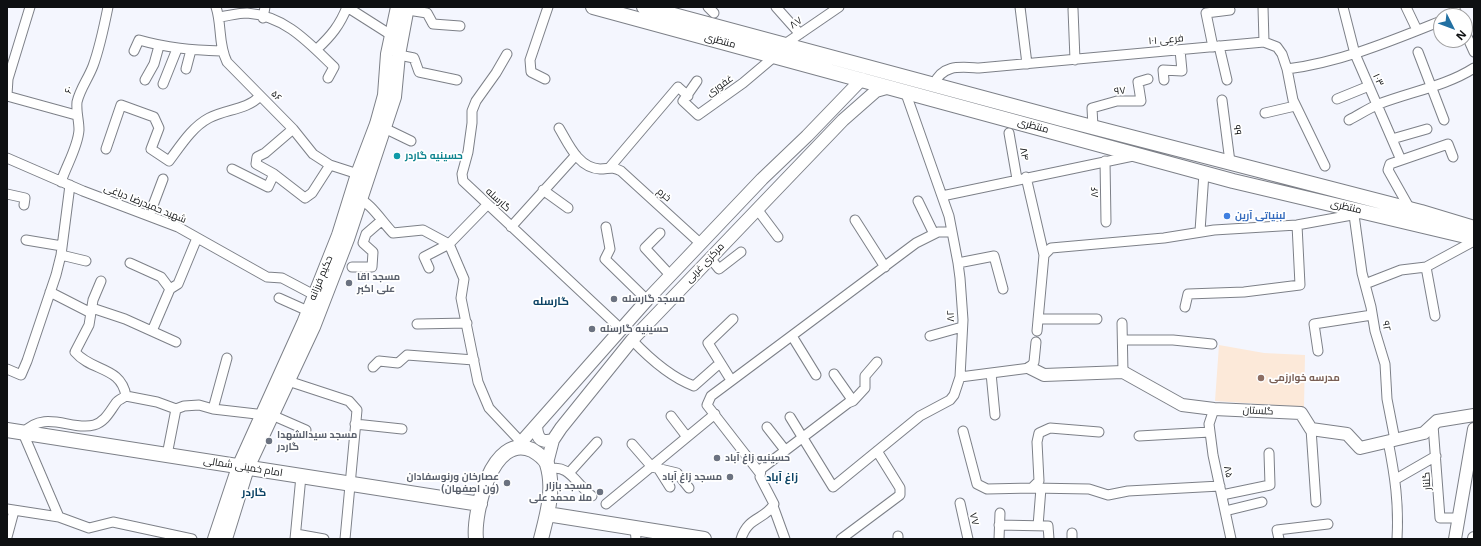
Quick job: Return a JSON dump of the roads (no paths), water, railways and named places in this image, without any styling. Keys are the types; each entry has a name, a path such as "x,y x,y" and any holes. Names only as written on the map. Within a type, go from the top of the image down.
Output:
{"main road":[{"name":"منتظری","path":"593,7 1204,173 1474,239"},
{"name":"منتظری","path":"644,7 1093,127 1410,209 1474,228"},
{"name":"امام خمینی شمالی","path":"7,430 480,504"},
{"path":"475,537 480,504 492,468 499,459 519,445 537,453 548,466 550,482 547,514 541,539"},
{"path":"547,514 635,534 704,539"}],"street":[{"path":"30,7 8,80 7,96 76,115"},
{"name":"۶۰","path":"61,182 75,146 79,130 76,115 77,102 83,84 92,68 99,49 108,7"},
{"name":"۵۶","path":"216,7 219,17 221,51 226,62 293,129 313,154 330,165 362,176"},
{"path":"263,18 265,7"},
{"path":"317,50 333,34 342,21 347,7 391,35"},
{"path":"545,79 531,72 530,60 548,7"},
{"path":"776,7 800,34"},
{"name":"۸۷","path":"785,44 839,7"},
{"path":"1020,7 1027,64"},
{"path":"1263,7 1264,42 1277,47 1282,54 1287,69 1295,106 1325,166"},
{"name":"۱۰۳","path":"1343,7 1354,54 1378,105 1401,160"},
{"path":"1406,7 1417,30"},
{"path":"404,8 427,14 433,24 460,26"},
{"name":"حکیم فرزانه","path":"381,126 387,54 391,35 404,8"},
{"name":"حکیم فرزانه","path":"214,539 243,468 261,416 308,311 319,297 348,239 355,198 362,176 381,126 395,97 404,8"},
{"path":"1073,9 1075,60"},
{"path":"219,17 246,10 295,30 334,67 328,78"},
{"path":"1227,80 1206,13 1230,10"},
{"path":"1287,69 1310,66 1354,54 1433,24"},
{"path":"134,51 139,40 159,46 177,49 221,51"},
{"name":"فرعی ۱۰۱","path":"934,84 938,76 952,68 979,68 1264,42"},
{"path":"145,80 154,64 159,46"},
{"path":"164,84 177,49"},
{"path":"186,69 191,50"},
{"path":"1164,80 1163,70 1182,71 1180,50"},
{"path":"1418,52 1433,86 1444,120"},
{"name":"گارسله","path":"507,54 496,73 476,101 472,111 468,152 462,174 465,184 621,329"},
{"path":"399,55 414,58 419,72 457,80"},
{"name":"غفوری","path":"697,81 688,96 683,101 698,115 743,84 775,56"},
{"path":"1349,120 1378,105 1474,70"},
{"name":"مرکزی غربی","path":"519,445 647,300 672,276 762,179 807,136 862,79"},
{"name":"۹۷","path":"1093,127 1092,108 1117,101 1141,101 1138,82 1148,79"},
{"path":"1337,99 1369,86"},
{"path":"558,128 576,155 585,165 592,168 602,169 610,167 678,87 688,96"},
{"name":"مرکزی غربی","path":"548,466 553,440 571,415 632,340 843,120 876,91 890,87"},
{"name":"۸۲","path":"802,437 833,487 920,416 950,400 954,395 960,377 962,326 958,263 952,232 942,196 905,91"},
{"path":"106,149 121,105 154,117 159,128 151,150 169,161 193,129 210,117 254,103 260,96"},
{"name":"۹۹","path":"1222,100 1230,162"},
{"path":"1265,113 1295,106"},
{"path":"381,126 411,141"},
{"path":"293,129 257,158 256,164 274,174 305,198 312,193 330,165"},
{"path":"1392,140 1427,129"},
{"name":"۸۴","path":"1009,133 1044,255 1037,331"},
{"path":"1410,209 1388,170 1390,164 1448,144 1453,157"},
{"path":"511,227 576,155"},
{"path":"942,196 1022,178 1138,155"},
{"name":"شهید حمیدرضا دباغی","path":"7,158 61,182 178,227 267,277 282,278 319,297"},
{"name":"۸۶","path":"1105,161 1106,222"},
{"name":"خرم","path":"610,167 621,171 701,244"},
{"path":"232,169 268,187 274,174"},
{"path":"1200,231 1204,173"},
{"path":"149,216 163,179"},
{"path":"7,369 21,375 27,361 50,292 61,250 70,185"},
{"path":"543,190 568,208"},
{"path":"7,194 25,198 24,205"},
{"path":"355,198 370,206 381,222 393,233 424,230 449,244 464,279 461,298 478,382 489,408 519,445"},
{"path":"918,201 934,234"},
{"path":"429,268 424,257 449,244 487,205"},
{"path":"757,209 778,237"},
{"path":"1044,255 1047,251 1057,247 1164,238 1200,231 1297,225 1368,212"},
{"name":"۹۲","path":"1354,215 1365,284 1375,331 1385,364 1391,441 1396,479 1397,539"},
{"path":"855,220 885,267"},
{"path":"352,267 372,266 373,252 363,242 366,234 381,222"},
{"path":"1185,307 1188,294 1244,292 1300,285 1297,225"},
{"path":"606,227 610,248 605,259 647,300"},
{"path":"785,539 773,506 774,504 760,477 759,472 708,405 711,396 916,243 934,234 952,232"},
{"path":"660,233 645,248 672,276"},
{"path":"152,331 170,289 178,284 197,238"},
{"path":"1365,284 1401,270 1426,267 1474,239"},
{"path":"26,240 61,250 86,261"},
{"path":"710,258 719,269 741,252"},
{"path":"958,263 994,256 1003,289"},
{"path":"130,263 162,277 170,289"},
{"path":"1426,267 1435,316"},
{"path":"101,281 93,300 89,325 75,352 80,358 118,377 124,387 126,396"},
{"path":"50,292 92,311 125,319 176,342"},
{"name":"حکیم فرزانه","path":"226,539 243,468 274,416 288,381 314,327 319,297"},
{"path":"279,298 308,311"},
{"path":"1318,351 1314,324 1372,315"},
{"path":"731,380 708,342 733,319"},
{"path":"1038,319 1097,319"},
{"path":"960,377 1030,368 1044,375 1123,372 1122,323"},
{"path":"417,324 467,324"},
{"path":"930,336 962,326"},
{"path":"792,336 816,375"},
{"path":"632,340 678,380 694,386 720,362"},
{"path":"1123,340 1173,340 1212,344"},
{"path":"1030,368 1034,362 1036,342"},
{"path":"373,367 379,361 398,363 407,355 474,360"},
{"path":"213,409 227,358"},
{"path":"759,472 802,437 848,403 853,401 865,388 865,376 877,362"},
{"name":"گلستان","path":"1123,372 1182,405 1214,409 1301,413 1311,429"},
{"path":"991,373 995,415"},
{"path":"834,374 853,401"},
{"path":"288,381 349,401 356,410 345,539"},
{"path":"59,517 23,433 30,425 42,422 61,422 94,425 110,414 116,402 126,396 157,402 176,409 184,406 199,405 213,409 261,416 274,416 306,430"},
{"path":"167,455 176,409"},
{"name":"۸۵","path":"1214,409 1208,424 1232,539"},
{"path":"606,504 655,467 687,437 715,414"},
{"path":"1316,502 1311,429 1347,434 1360,448 1424,433 1437,421 1474,415"},
{"path":"671,416 687,437"},
{"path":"790,417 802,437"},
{"path":"355,424 402,428"},
{"name":"گلنار","path":"1432,425 1436,456 1440,518 1459,518"},
{"path":"536,426 536,435 541,440 546,442 553,440"},
{"path":"767,427 785,450"},
{"path":"1038,526 1037,488 1039,481 1037,442 1039,433 1050,428 1099,432"},
{"path":"1455,539 1474,429"},
{"path":"963,431 977,484 987,489 1089,489 1108,495 1128,491 1220,486"},
{"path":"1139,436 1210,432"},
{"path":"569,473 597,442"},
{"path":"632,444 655,467 670,487"},
{"path":"841,539 900,495 900,488 877,451"},
{"path":"1222,495 1270,484 1269,453"},
{"path":"1396,479 1436,456"},
{"path":"548,466 563,468 584,491 592,496"},
{"path":"655,467 677,473 689,488"},
{"path":"301,476 296,536 324,539"},
{"path":"1225,511 1262,502"},
{"name":"۷۷","path":"960,503 968,539"},
{"path":"741,539 746,526 773,506"},
{"path":"7,537 11,510 59,517 89,528 113,522 192,539"},
{"path":"999,539 1000,513"},
{"path":"1279,539 1277,530 1328,524"},
{"path":"999,525 1048,526 1049,539"}],"place":[{"name":"حسینیه گاردر","path":"397,156"},
{"name":"لبنیاتی آرین","path":"1227,216"},
{"name":"مسجد اقا علی اکبر","path":"349,283"},
{"name":"مسجد گارسله","path":"614,299"},
{"name":"حسینیه گارسله","path":"592,329"},
{"name":"مدرسه خوارزمی","path":"1261,378"},
{"name":"مسجد سیدالشهدا گاردر","path":"269,441"},
{"name":"حسینیه زاغ آباد","path":"717,458"},
{"name":"مسجد زاغ آباد","path":"730,477"},
{"name":"عصارخان ورنوسفادان (ون اصفهان)","path":"507,483"},
{"name":"مسجد بازار ملا محمد علی","path":"600,492"}],"district":[{"name":"گارسله","path":"551,302"},
{"name":"زاغ آباد","path":"782,478"},
{"name":"گاردر","path":"254,493"}]}
